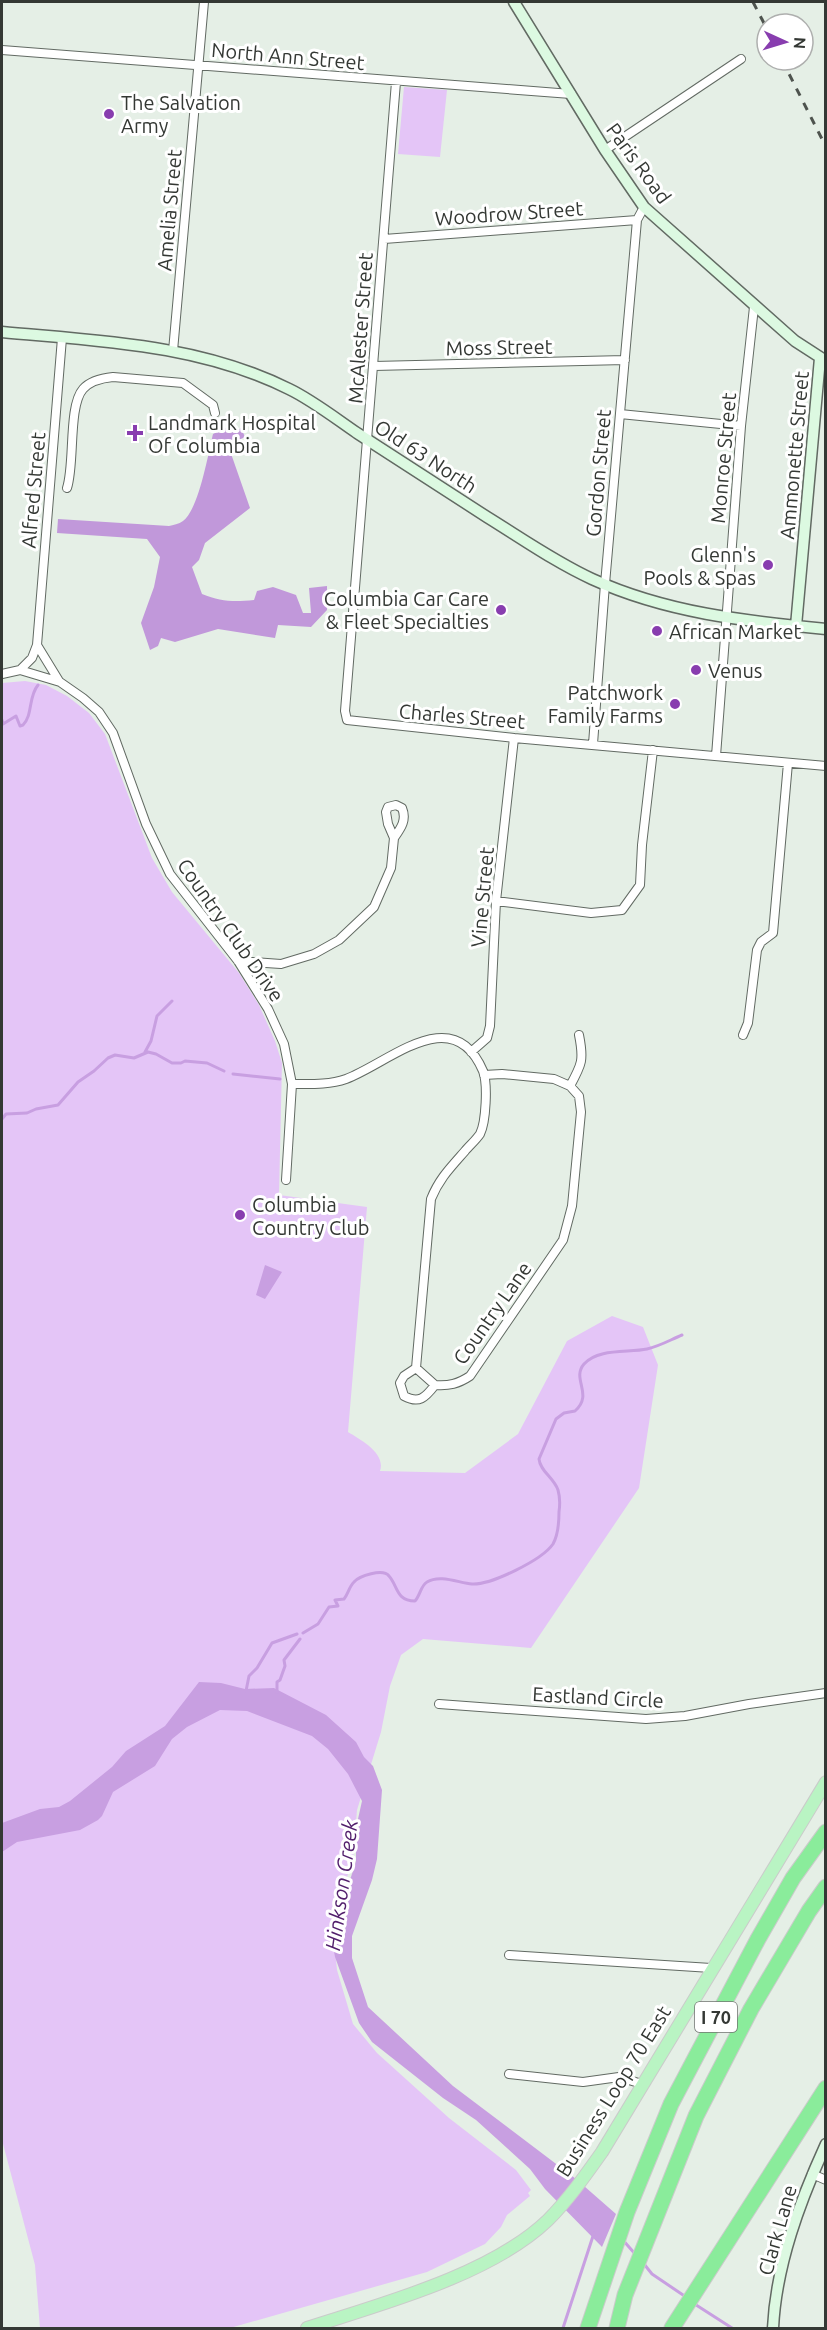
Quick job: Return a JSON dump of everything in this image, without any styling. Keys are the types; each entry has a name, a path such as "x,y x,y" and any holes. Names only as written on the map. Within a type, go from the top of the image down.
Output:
{"highway":[{"name":"I 70","path":"588,2328 627,2212 670,2104 764,1929 825,1832"},
{"name":"I 70","path":"617,2328 625,2295 696,2116 751,2009 825,1887"},
{"path":"672,2328 825,2088"}],"main road":[{"name":"Paris Road","path":"514,2 605,150 644,207 754,307 795,341 823,359"},
{"name":"Old 63 North","path":"2,332 173,351 226,363 290,389 550,556 604,584 664,604 726,619 825,628"},
{"name":"Ammonette Street","path":"796,626 823,359"},
{"name":"Business Loop 70 East","path":"307,2328 441,2282 502,2254 547,2221 573,2192 602,2152 825,1782"},
{"name":"Clark Lane","path":"773,2323 790,2240 812,2174 825,2144"}],"street":[{"name":"Amelia Street","path":"173,351 204,2"},
{"name":"North Ann Street","path":"2,50 571,94"},
{"path":"605,150 741,59"},
{"name":"McAlester Street","path":"347,720 345,711 396,81"},
{"name":"Gordon Street","path":"593,744 604,584 637,220 644,207"},
{"name":"Woodrow Street","path":"384,239 637,220"},
{"name":"Monroe Street","path":"716,756 741,426 754,307"},
{"name":"Alfred Street","path":"20,670 32,658 37,645 62,338"},
{"name":"Moss Street","path":"374,366 625,360"},
{"path":"67,488 71,469 76,404 83,389 91,383 113,376 183,383 213,405 215,413"},
{"path":"620,414 741,426"},
{"path":"37,645 60,682"},
{"name":"Country Club Drive","path":"2,674 20,670 60,682 83,698 107,723 113,733 146,824 170,874 238,961 268,1009 284,1044 292,1084 286,1180"},
{"name":"Charles Street","path":"347,720 514,738 825,766"},
{"name":"Vine Street","path":"471,1052 487,1038 490,1026 496,901 514,738"},
{"path":"496,901 591,913 622,910 640,885 642,845 653,750"},
{"path":"743,1035 748,1023 757,950 761,942 773,933 788,763"},
{"path":"238,961 281,964 314,954 339,940 374,907 391,868 394,838"},
{"path":"484,1075 502,1074 554,1079 570,1086 582,1064 583,1056 579,1035"},
{"path":"292,1084 332,1083 347,1079 420,1041 437,1038 456,1041 479,1061 484,1075 485,1119 479,1135 438,1181 431,1199 416,1368"},
{"name":"Country Lane","path":"435,1385 459,1383 470,1376 563,1240 572,1206 581,1112 579,1096 570,1086"},
{"path":"416,1368 435,1385 420,1400 412,1400 404,1396 400,1383 404,1376 416,1368"},
{"name":"Eastland Circle","path":"439,1704 646,1719 685,1716 825,1693"},
{"path":"509,1955 711,1968"},
{"path":"509,2074 583,2082 620,2077 642,2084"},
{"path":"812,2174 825,2180"}],"shaded area":[{"path":"404,87 447,90 440,157 398,154"},
{"path":"225,428 235,432 241,428 245,437 228,445 250,508 205,543 199,560 192,567 202,594 228,601 254,600 257,591 273,587 296,595 303,613 311,613 309,588 327,586 327,610 311,627 278,625 275,638 218,629 175,642 161,638 158,646 150,650 141,623 154,587 160,557 147,539 57,533 58,519 169,526 181,522 189,515 194,505 213,434"},
{"name":"Columbia Country Club","path":"25,681 46,685 67,696 89,713 105,734 152,858 172,892 239,973 259,1005 282,1063 279,1195 367,1207 348,1432 376,1453 381,1464 380,1471 465,1473 518,1434 567,1341 612,1316 643,1327 658,1365 639,1488 531,1648 423,1639 401,1655 390,1686 381,1732 357,1810 353,1858 333,1930 337,1970 353,2024 377,2053 449,2118 516,2170 531,2190 528,2193 530,2196 507,2215 501,2227 485,2244 427,2272 230,2328 40,2328 35,2265 2,2140 2,683"},
{"path":"265,1265 282,1272 265,1299 256,1295"},
{"path":"199,1682 221,1683 245,1689 274,1688 326,1715 356,1742 364,1757 373,1766 382,1790 377,1859 352,1936 352,1958 368,2007 453,2086 576,2179 616,2214 602,2247 545,2189 530,2169 476,2120 443,2098 372,2042 359,2023 335,1957 332,1940 342,1895 356,1861 356,1828 362,1801 348,1774 328,1749 312,1736 247,1711 220,1710 187,1727 172,1739 155,1766 113,1792 98,1820 80,1830 17,1842 2,1852 2,1823 40,1809 59,1807 70,1801 112,1767 126,1751 165,1726"}],"waterway":[{"path":"2,720 3,724 16,716 20,726 23,725 38,685"},
{"path":"145,1052 151,1041 157,1016 172,1001"},
{"path":"2,1119 6,1114 27,1113 58,1105 78,1082 115,1055 134,1058 148,1052 172,1063 185,1061 207,1063 224,1071"},
{"path":"233,1074 280,1079"},
{"path":"303,1633 318,1624 329,1607 338,1606 335,1600 344,1599 354,1582 366,1575 386,1574 401,1596 415,1601 423,1586 432,1580 480,1583 516,1570 547,1550 553,1544 557,1533 559,1498 556,1486 539,1459 556,1419 564,1413 575,1411 583,1399 580,1375 584,1364 597,1355 647,1349 682,1335"},
{"path":"246,1691 249,1676 257,1668 272,1643 297,1634"},
{"path":"277,1692 277,1682 285,1666 284,1660 300,1639"},
{"path":"563,2328 594,2233"},
{"name":"Hinkson Creek","path":"622,2239 636,2255"},
{"name":"Hinkson Creek","path":"644,2264 652,2274 686,2297"},
{"name":"Hinkson Creek","path":"693,2303 732,2328"}],"railway":[{"path":"753,2 758,12"},
{"path":"788,72 826,147"}],"place":[{"name":"The Salvation Army","path":"109,114"},
{"name":"Landmark Hospital Of Columbia","path":"135,433"},
{"name":"Glenn's Pools & Spas","path":"768,565"},
{"name":"Columbia Car Care & Fleet Specialties","path":"501,610"},
{"name":"African Market","path":"657,631"},
{"name":"Venus","path":"696,670"},
{"name":"Patchwork Family Farms","path":"675,704"},
{"name":"Columbia Country Club","path":"240,1215"}]}
